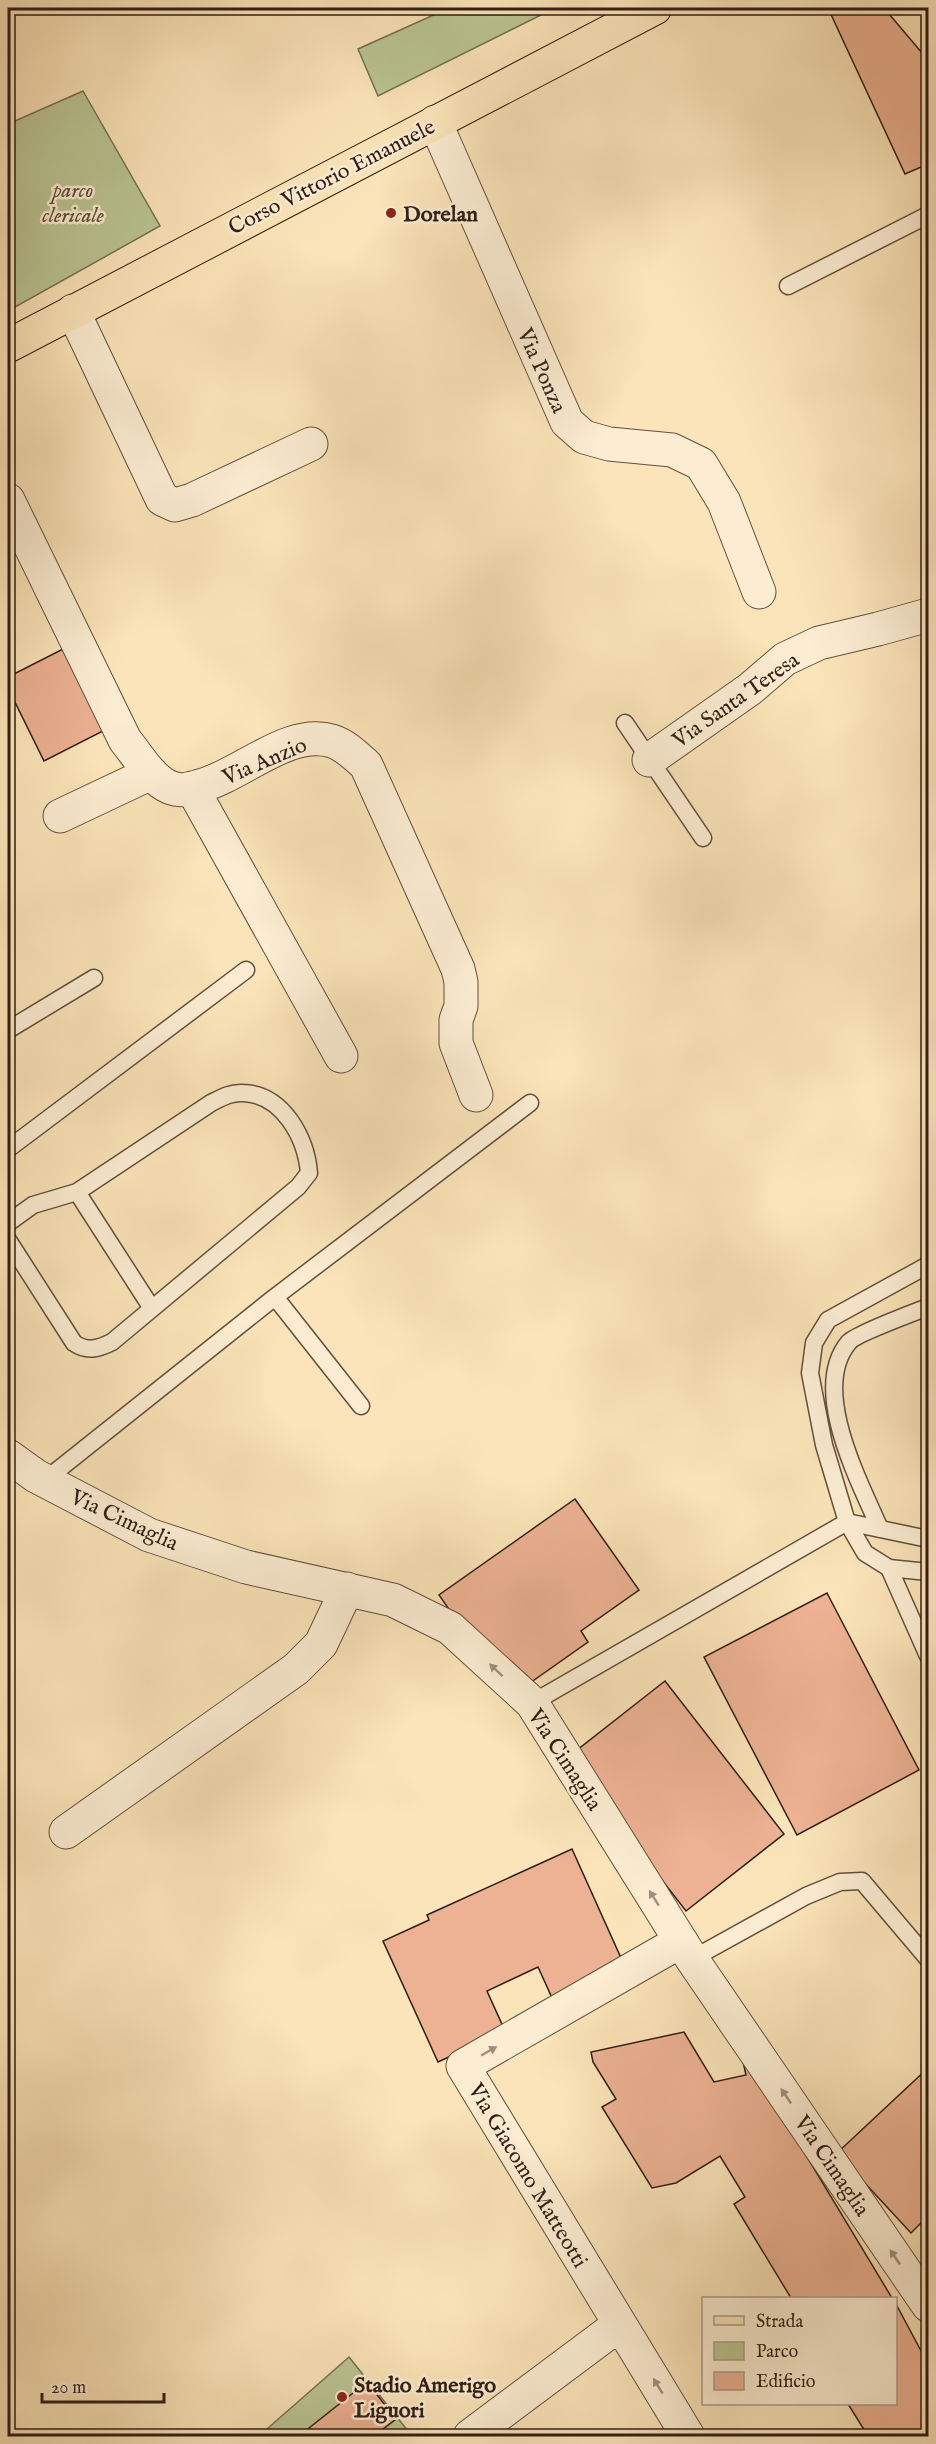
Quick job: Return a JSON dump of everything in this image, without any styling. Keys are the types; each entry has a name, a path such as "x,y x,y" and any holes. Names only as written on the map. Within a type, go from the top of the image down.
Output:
{"main road":[{"name":"Corso Vittorio Emanuele","path":"8,346 655,8"}],"street":[{"name":"Via Ponza","path":"435,122 567,422 584,436 609,444 672,450 701,464 724,502 759,592"},
{"path":"73,311 162,499 175,505 192,500 311,444"},
{"name":"Via Anzio","path":"8,500 126,741 151,773 167,786 181,791 208,784 294,742 311,737 334,741 351,751 366,765 458,969 461,982 461,1006 456,1020 456,1043 476,1095"},
{"name":"Via Santa Teresa","path":"649,760 750,689 785,660 819,642 928,615"},
{"path":"60,816 151,773"},
{"path":"192,788 340,1056"},
{"name":"Via Cimaglia","path":"8,1456 44,1481 149,1535 246,1567 393,1600 450,1628 532,1703 687,1950 925,2291"},
{"path":"66,1832 296,1670 321,1644 347,1589"},
{"name":"Via Giacomo Matteotti","path":"687,1950 463,2066 688,2436"},
{"path":"470,2436 620,2324"}],"lane":[{"path":"788,286 928,215"},
{"name":"Via Santa Teresa","path":"625,723 703,838"},
{"path":"10,1142 246,970"},
{"path":"8,1029 94,978"},
{"path":"8,1223 33,1205 77,1191 211,1103 230,1094 244,1093 268,1101 289,1118 303,1143 308,1159 309,1173 298,1187 151,1307 112,1342 99,1348 80,1347 66,1333 8,1240"},
{"path":"44,1481 275,1297 530,1103"},
{"path":"77,1191 151,1307"},
{"path":"928,1265 828,1320 814,1343 810,1372 824,1445 847,1522 865,1554 889,1568 928,1572"},
{"path":"275,1297 361,1406"},
{"path":"880,1529 842,1441 834,1390 838,1361 850,1341 928,1306"},
{"path":"532,1703 847,1522 928,1539"},
{"path":"889,1568 928,1656"},
{"path":"687,1950 840,1882 862,1881 928,1959"}],"green space":[{"path":"449,8 555,8 378,96 358,49"},
{"name":"parco clericale","path":"83,91 160,226 8,311 8,124"},
{"name":"Stadio Amerigo Liguori","path":"349,2357 412,2436 259,2436"}],"building":[{"path":"828,8 884,8 928,60 928,164 905,174"},
{"path":"65,648 105,730 44,761 8,688 8,677"},
{"path":"575,1499 639,1590 581,1631 588,1642 510,1697 439,1595"},
{"path":"827,1593 919,1770 797,1835 704,1657"},
{"path":"665,1681 784,1834 686,1911 567,1758"},
{"path":"572,1849 630,1978 558,2011 538,1967 487,1991 505,2031 438,2062 383,1941 429,1920 427,1915"},
{"path":"684,2032 714,2082 746,2075 739,2044 891,2297 790,2297 734,2204 745,2197 720,2156 676,2183 652,2188 602,2107 616,2099 593,2062 591,2052"},
{"path":"928,2068 928,2216 911,2233 837,2153"},
{"path":"897,2306 928,2364 928,2436 868,2436 849,2405 897,2405"},
{"path":"367,2382 396,2419 374,2436 299,2436"}],"place":[{"name":"Dorelan","path":"391,213"},
{"name":"Stadio Amerigo Liguori","path":"342,2397"}]}
